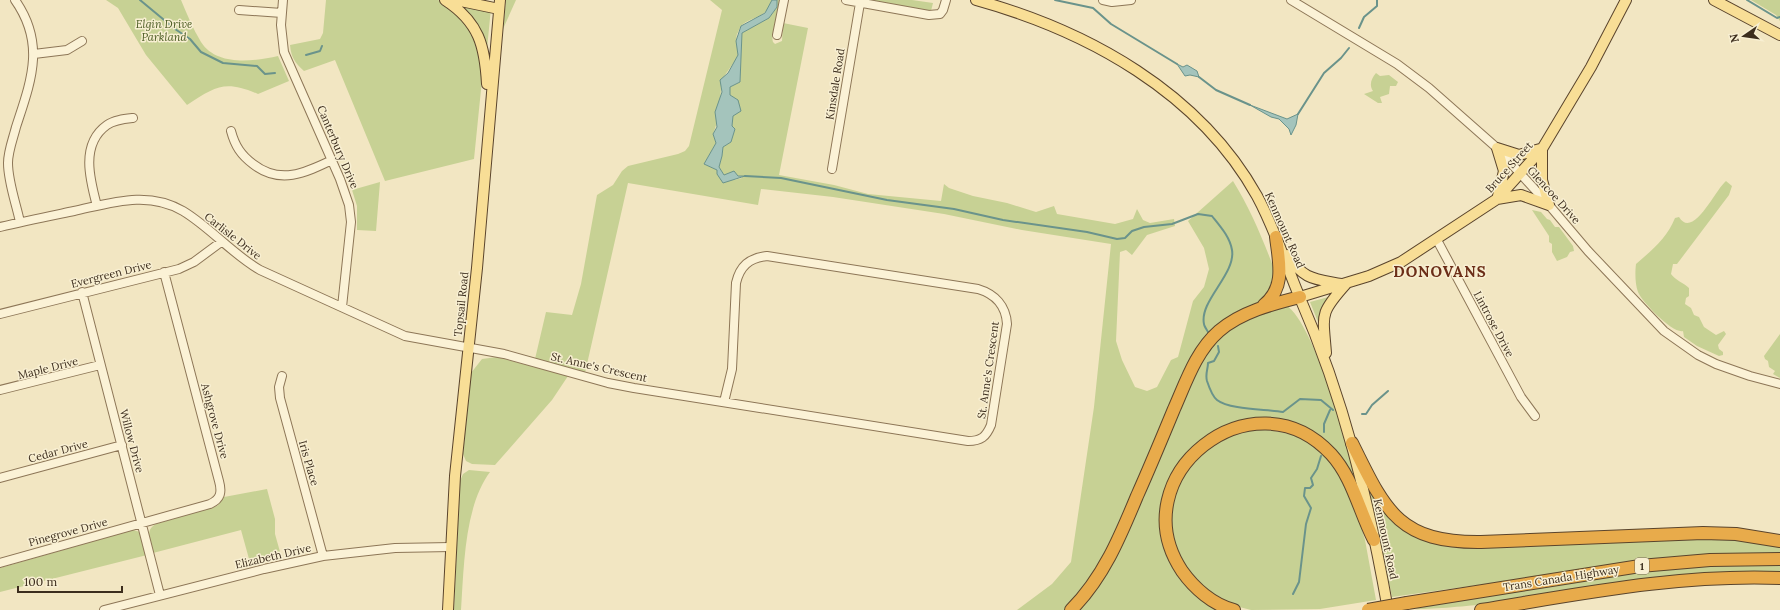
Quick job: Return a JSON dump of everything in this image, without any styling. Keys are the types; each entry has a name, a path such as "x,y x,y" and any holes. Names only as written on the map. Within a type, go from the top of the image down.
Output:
{"highway":[{"path":"1258,310 1274,295 1279,285 1280,270 1276,237"},
{"path":"1071,610 1094,582 1116,546 1185,383 1201,352 1220,330 1238,318 1300,297"},
{"path":"1234,610 1209,598 1189,580 1173,555 1167,531 1167,507 1177,476 1188,458 1217,435 1239,427 1263,423 1294,429 1314,439 1340,464 1353,488 1374,540"},
{"path":"1352,443 1378,496 1388,509 1409,527 1439,539 1456,542 1481,542 1703,533 1736,534 1780,541"},
{"name":"Trans Canada Highway","path":"1368,610 1647,565 1710,560 1780,559"},
{"name":"Trans Canada Highway","path":"1481,610 1628,586 1687,579 1734,577 1780,578"},
{"path":"1489,610 1510,605"}],"main road":[{"path":"445,0 455,7 470,22 483,48 486,61 489,120"},
{"path":"456,0 500,5"},
{"name":"Kenmount Road","path":"976,0 1013,11 1078,37 1121,60 1166,91 1203,124 1236,163 1257,196 1276,237 1327,365 1352,443 1388,610"},
{"path":"1714,0 1780,35"},
{"name":"Bruce Street","path":"1300,297 1346,284 1401,262 1437,240 1497,199 1542,149 1591,67 1627,1"},
{"name":"Topsail Road","path":"448,610 455,476 469,348 500,5"},
{"path":"1497,148 1519,155 1542,149 1542,180 1550,205"},
{"path":"1497,148 1504,171 1497,199 1521,195 1550,205"},
{"path":"1276,237 1291,261 1302,274 1312,279 1346,284"},
{"path":"1327,365 1324,314 1329,303 1346,284"}],"street":[{"path":"15,0 29,27 34,54 31,81 11,146 8,163 20,222"},
{"name":"Canterbury Drive","path":"283,0 281,35 286,57 344,189 351,216 342,307"},
{"path":"777,35 784,0"},
{"path":"846,0 935,15 943,10 946,0"},
{"path":"1103,0 1112,2 1132,0"},
{"name":"Glencoe Drive","path":"1291,0 1397,64 1429,88 1497,148 1550,205 1588,251 1664,331 1698,355 1716,364 1744,375 1780,384"},
{"name":"Kinsdale Road","path":"832,168 860,3"},
{"path":"239,10 282,13"},
{"path":"34,54 67,50 82,41"},
{"path":"97,206 89,175 89,157 92,147 100,132 107,125 116,121 133,118"},
{"path":"231,131 237,148 242,155 257,168 275,176 285,177 300,174 332,160"},
{"name":"Carlisle Drive","path":"0,226 133,199 166,203 184,212 221,242 260,270 405,336 469,348"},
{"name":"Lintrose Drive","path":"1437,240 1521,397 1535,416"},
{"name":"Evergreen Drive","path":"0,314 164,272 189,264 221,242"},
{"name":"St. Anne's Crescent","path":"469,348 517,358 608,383 724,402 961,440 980,440 985,437 991,425 1007,324 1005,311 997,299 978,289 760,256 746,263 738,275 736,283 732,369 724,402"},
{"name":"Ashgrove Drive","path":"143,523 210,504 217,500 221,492 164,272"},
{"name":"Willow Drive","path":"82,292 100,365 143,523 160,595"},
{"name":"Maple Drive","path":"0,390 100,365"},
{"name":"Iris Place","path":"282,376 279,387 280,398 323,556"},
{"name":"Cedar Drive","path":"0,478 122,445"},
{"name":"Pinegrove Drive","path":"0,562 143,523"},
{"name":"Elizabeth Drive","path":"104,610 264,569 323,556 395,548 451,547"}],"green space":[{"name":"Elgin Drive Parkland","path":"106,0 181,0 198,37 208,50 226,59 237,60 278,56 289,81 258,94 237,87 221,87 206,93 187,105 146,55 118,8"},
{"path":"326,0 438,0 449,6 474,34 483,70 474,159 385,181 335,60 304,71 296,62 291,53 290,45 320,39 323,33"},
{"path":"506,0 516,0 503,29"},
{"path":"710,0 772,0 767,10 741,27 737,34 738,55 721,84 718,116 713,134 716,143 704,164 717,170 719,177 734,180 742,178 742,176 724,175 719,167 723,147 731,142 735,129 732,126 733,116 738,101 730,95 730,87 740,82 742,33 769,18 777,7 777,0 781,0 774,28 772,39 773,42 775,44 782,41 783,23 808,28 779,175 834,185 868,194 941,201 944,184 949,188 973,196 1007,203 1036,212 1054,206 1057,214 1115,224 1133,219 1137,209 1143,220 1150,223 1174,219 1175,226 1147,235 1132,255 1126,250 1120,252 1116,341 1122,360 1135,387 1147,391 1157,387 1171,360 1178,357 1193,301 1204,287 1209,269 1204,248 1188,221 1233,181 1240,192 1257,226 1276,274 1266,300 1216,329 1107,556 1066,610 1017,610 1052,584 1071,562 1094,407 1111,244 1022,230 944,214 833,197 761,189 758,205 628,183 585,373 535,359 546,312 572,315 581,284 597,195 613,185 622,171 628,166 678,154 685,151 689,146 722,10"},
{"path":"864,0 912,0 933,3 931,11"},
{"path":"1751,0 1780,0 1780,21 1776,15"},
{"path":"458,1 491,8 487,49"},
{"path":"1376,73 1380,76 1389,75 1398,82 1396,86 1390,86 1389,94 1380,97 1382,103 1378,103 1364,94 1373,91 1371,82"},
{"path":"1726,181 1732,186 1729,195 1677,264 1673,264 1671,274 1689,288 1689,296 1686,298 1685,304 1691,308 1694,315 1699,317 1704,327 1716,335 1724,331 1726,334 1718,345 1719,349 1723,352 1723,355 1719,356 1697,346 1684,337 1683,331 1678,331 1672,328 1651,310 1638,292 1635,271 1636,264 1663,238 1668,232 1675,218 1679,217 1685,222 1691,222 1697,218"},
{"path":"380,182 376,231 357,230 357,206 352,190"},
{"path":"1532,210 1541,212 1555,227 1559,227 1573,246 1574,251 1570,252 1567,257 1557,261 1552,252 1552,244 1549,242 1549,236"},
{"path":"1332,296 1322,332 1310,302"},
{"path":"1286,305 1297,317 1309,337 1320,363 1340,421 1358,491 1314,435 1231,425 1219,430 1201,441 1185,456 1173,475 1168,552 1224,610 1076,610 1096,587 1188,383 1216,339 1247,318"},
{"path":"1780,334 1780,378 1773,374 1775,371 1769,367 1768,361 1764,356"},
{"path":"497,357 568,376 552,400 495,465 472,464 466,461 463,454 471,373 482,359"},
{"path":"1257,428 1301,436 1334,463 1354,502 1365,540 1376,600 1320,609 1251,610 1228,604 1196,583 1174,546 1169,515 1177,483 1213,441"},
{"path":"469,470 490,472 481,486 470,520 465,557 461,610 454,610 460,481 463,474"},
{"path":"1368,483 1421,536 1708,535 1780,544 1780,555 1628,564 1392,597"},
{"path":"267,489 275,519 275,534 282,559 261,561 251,566 241,530 153,553 149,533 152,527 156,524 217,506 224,497"},
{"path":"133,530 140,532 147,555 0,592 0,568"},
{"path":"1711,565 1780,565 1780,572 1705,573 1595,586 1478,605 1413,609 1625,573"}],"water":[{"path":"772,0 777,0 777,7 769,18 742,33 740,82 730,87 730,95 738,100 741,111 733,116 732,126 735,129 731,142 723,147 719,167 724,175 734,171 738,176 745,176 723,183 717,174 717,170 704,164 716,143 713,134 717,127 715,112 722,92 720,80 728,73 738,55 736,41 741,26 765,13"},
{"path":"1177,64 1183,67 1187,65 1197,71 1199,77 1190,75 1185,76"},
{"path":"1250,105 1287,119 1298,114 1296,125 1291,135 1289,129 1279,119 1271,117"}],"waterway":[{"path":"140,0 175,29 190,39 201,52 223,63 257,66 265,74 275,73"},
{"path":"1055,0 1093,8 1111,24 1177,64"},
{"path":"1359,28 1364,17 1377,6 1377,0"},
{"path":"1747,0 1777,18 1780,17"},
{"path":"306,55 320,51 322,46"},
{"path":"1298,114 1324,73 1341,58 1349,48"},
{"path":"1199,77 1216,90 1250,105"},
{"path":"745,176 781,178 887,200 954,209 1003,220 1087,232 1117,239 1125,238 1132,231 1144,227 1172,224 1198,214 1212,216 1224,232 1231,245 1232,259 1229,268 1207,306 1204,315 1204,324 1208,332"},
{"path":"1218,346 1219,352 1214,361 1208,363 1206,376 1211,391 1217,400 1230,406 1283,412 1300,399 1321,400 1333,410"},
{"path":"1362,414 1366,414 1372,405 1388,391"},
{"path":"1324,432 1324,424 1330,410"},
{"path":"1293,594 1299,582 1306,524 1311,508 1304,496 1305,488 1310,488 1313,485 1311,478 1317,469 1321,456"}],"district":[{"name":"DONOVANS","path":"1440,272"}]}
